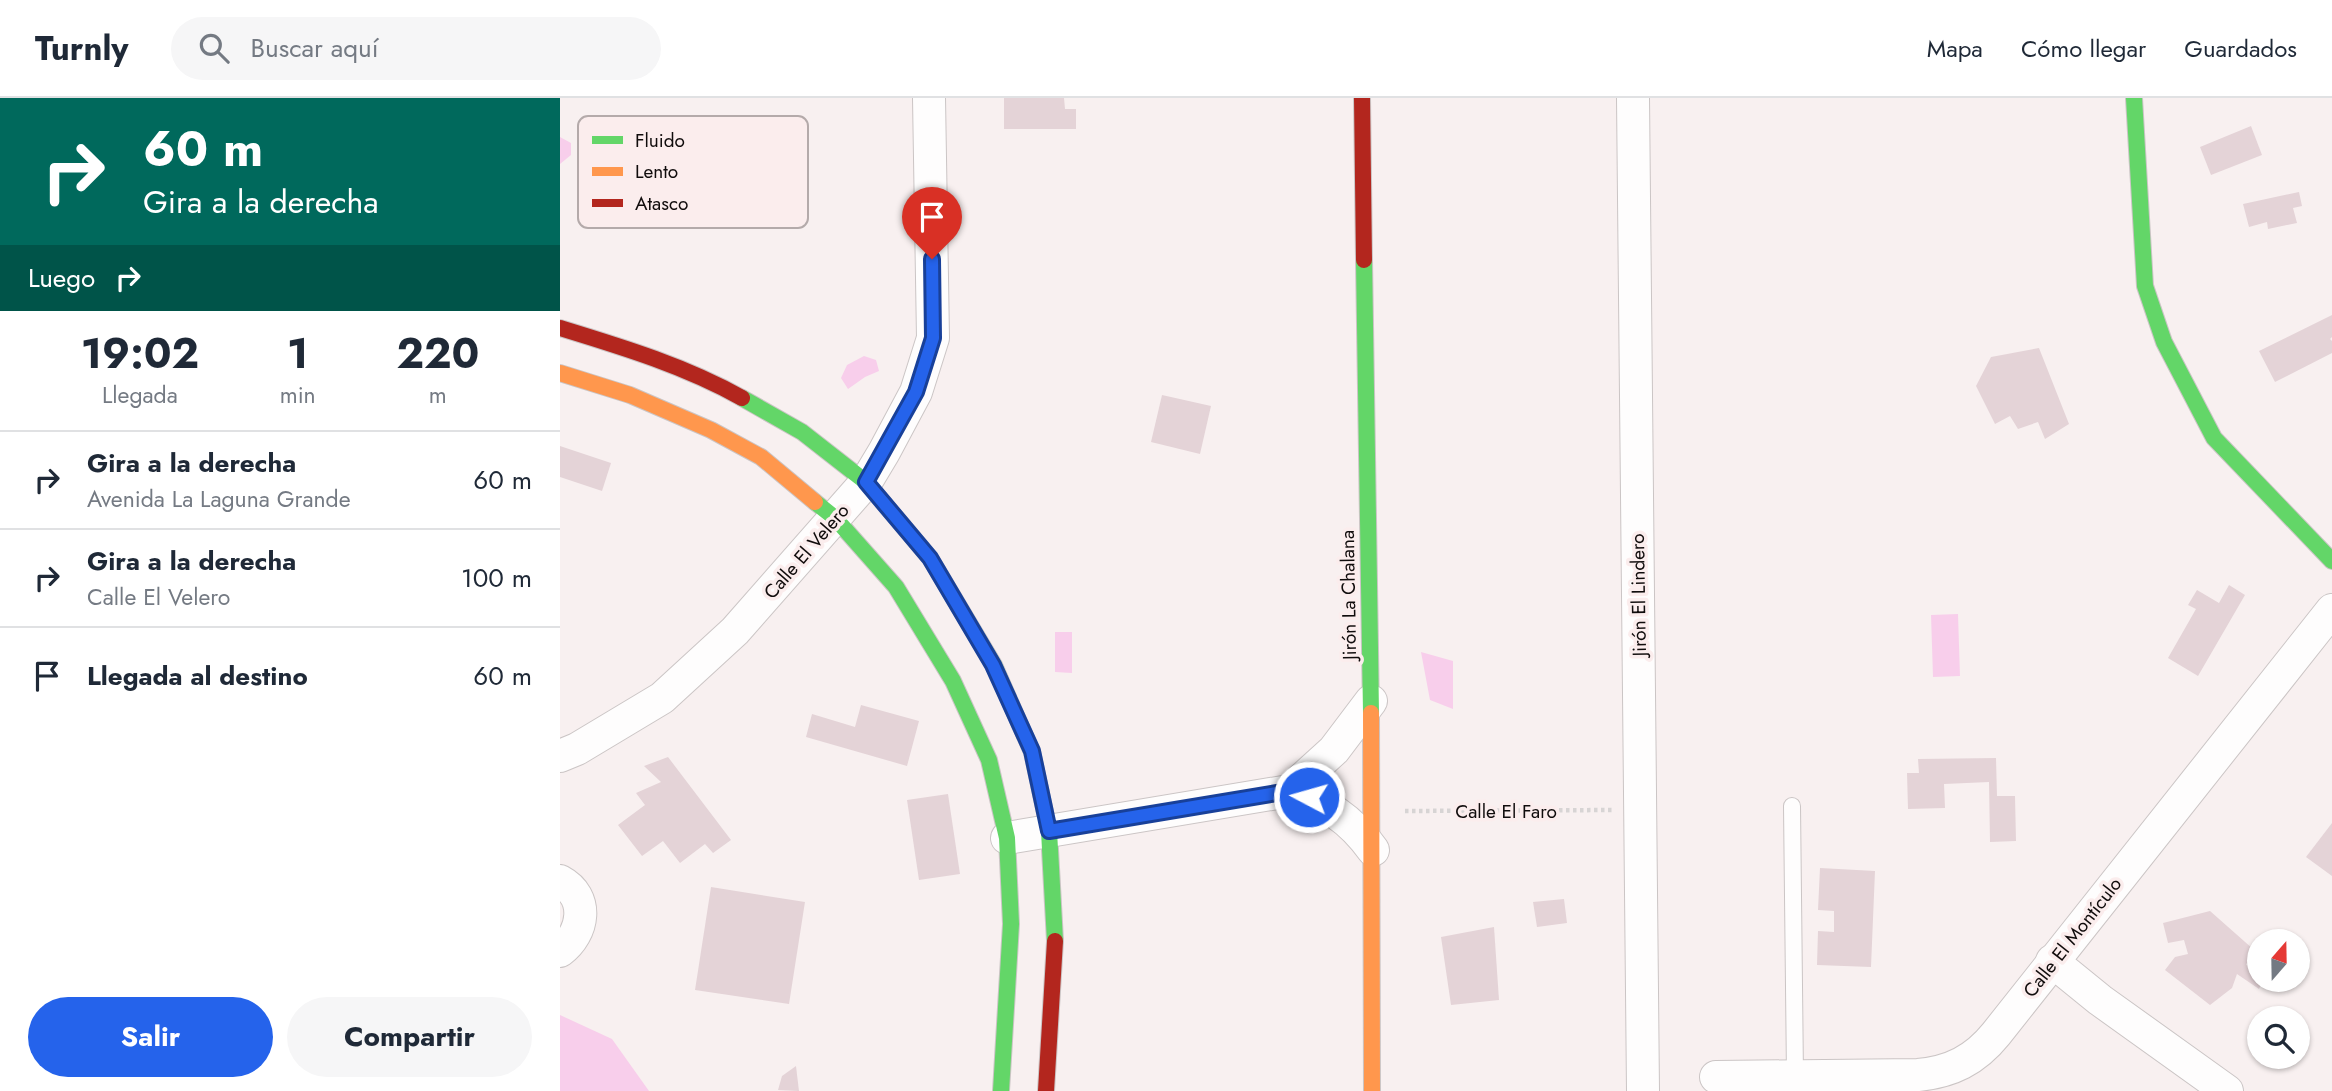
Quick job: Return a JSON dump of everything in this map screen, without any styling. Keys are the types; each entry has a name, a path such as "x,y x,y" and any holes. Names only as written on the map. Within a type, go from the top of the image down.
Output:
{"street":[{"name":"Jirón La Chalana","path":"1362,98 1373,850 1372,1091"},
{"name":"Jirón El Lindero","path":"1633,98 1643,1091"},
{"path":"2134,98 2145,286 2164,342 2214,438 2332,561"},
{"name":"Calle El Velero","path":"560,756 577,749 662,698 736,631 866,482 916,392 933,338 928,99"},
{"path":"560,328 644,354 723,387 802,432 866,482 930,558 993,665 1032,751 1049,831 1056,928 1046,1091"},
{"path":"560,373 630,395 724,437 761,457 835,518 896,587 953,681 989,760 1007,838 1010,924 1001,1091"},
{"name":"Calle El Montículo","path":"1716,1077 1918,1075 1959,1066 1986,1047 2332,610"},
{"path":"1289,791 1334,750 1371,701"},
{"path":"1007,838 1289,791 1328,806 1361,833 1373,850"},
{"path":"560,881 575,894 581,919 578,932 571,943 560,951"},
{"path":"2052,961 2100,1000 2227,1091"}],"lane":[{"path":"1792,806 1795,1076"}],"path":[{"name":"Calle El Faro","path":"1372,811 1640,810"}],"shaded area":[{"path":"560,137 571,143 571,155 560,164"},
{"path":"864,356 876,360 879,371 848,389 841,378 847,365"},
{"path":"1958,614 1960,676 1933,677 1931,615"},
{"path":"1055,632 1072,632 1072,673 1055,672"},
{"path":"1421,652 1453,661 1453,709 1430,700"},
{"path":"560,1015 612,1039 649,1091 560,1091"}],"building":[{"path":"1004,98 1064,98 1065,109 1076,109 1076,129 1004,129"},
{"path":"2251,126 2262,155 2211,175 2200,147"},
{"path":"2299,192 2302,206 2293,208 2297,223 2268,229 2267,222 2249,227 2243,204"},
{"path":"2332,315 2332,353 2275,382 2259,351"},
{"path":"2039,348 2069,424 2045,439 2038,422 2018,429 2010,416 1995,424 1976,386 1991,357"},
{"path":"1162,395 1211,406 1200,454 1151,442"},
{"path":"560,446 611,463 602,491 560,477"},
{"path":"2229,585 2245,595 2198,676 2168,658 2196,609 2188,605 2197,590 2219,603"},
{"path":"861,705 919,721 907,766 806,737 812,714 855,727"},
{"path":"668,757 731,840 713,853 705,844 680,863 663,841 642,856 618,825 645,805 636,793 661,782 644,766"},
{"path":"1996,758 1997,796 2015,796 2016,841 1990,842 1989,782 1944,784 1945,808 1908,809 1907,773 1919,773 1918,759"},
{"path":"948,794 960,874 919,880 907,800"},
{"path":"2332,823 2332,876 2306,857"},
{"path":"1820,868 1875,871 1871,967 1817,965 1818,931 1834,932 1834,911 1818,910"},
{"path":"711,887 805,902 789,1004 695,990"},
{"path":"1564,899 1567,923 1537,927 1533,902"},
{"path":"2210,911 2247,944 2247,981 2237,974 2232,988 2210,1005 2165,970 2175,957 2188,954 2184,940 2168,943 2163,923"},
{"path":"1494,927 1499,1000 1451,1005 1441,937"},
{"path":"796,1066 799,1091 778,1090 782,1076"}],"traffic: fast":[{"path":"2134,98 2145,286 2164,342 2214,438 2332,561"},
{"path":"1364,260 1371,713"},
{"path":"742,398 802,432 866,482 930,558 994,665 1032,752 1049,831 1055,941"},
{"path":"815,502 835,518 896,587 953,681 989,760 1007,838 1011,924 1001,1091"}],"traffic: slow":[{"path":"560,373 630,395 711,430 761,457 815,502"},
{"path":"1371,713 1372,1091"}],"traffic: jam":[{"path":"1362,98 1364,260"},
{"path":"560,328 676,367 742,398"},
{"path":"1046,1091 1055,941"}],"route":[{"path":"932,259 933,338 916,392 866,482 930,558 993,665 1032,751 1049,831 1289,791 1309,797"}]}
